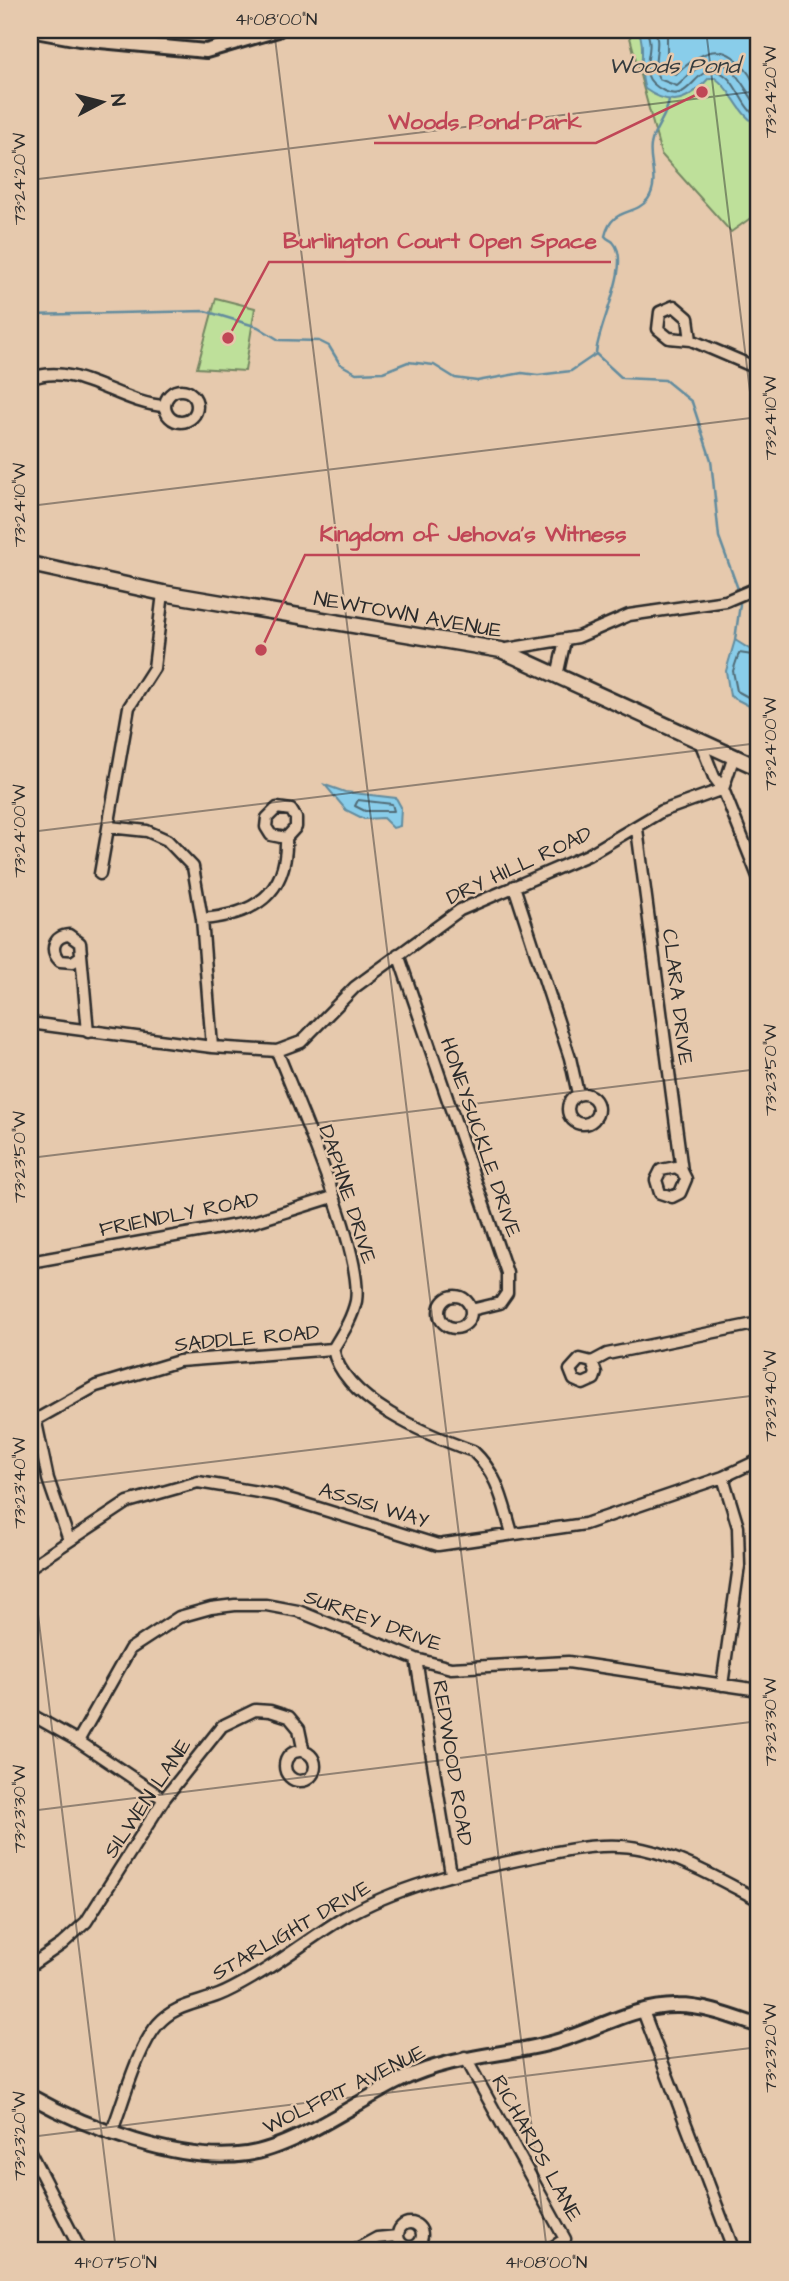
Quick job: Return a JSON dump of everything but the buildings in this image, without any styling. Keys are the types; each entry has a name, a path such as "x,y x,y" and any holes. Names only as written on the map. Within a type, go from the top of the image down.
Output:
{"main road":[{"name":"NEWTOWN AVENUE","path":"30,564 163,593 501,650 733,759 759,768"}],"street":[{"path":"38,30 79,39 206,51 278,30"},
{"path":"691,340 759,369"},
{"path":"30,379 62,372 147,405 165,406"},
{"path":"501,650 565,640 629,615 726,601 759,587"},
{"path":"100,874 128,707 154,668 163,593"},
{"path":"556,676 565,640"},
{"path":"701,744 714,777 723,789 759,879"},
{"path":"723,789 733,759"},
{"name":"DRY HILL ROAD","path":"277,1051 301,1042 355,987 460,910 588,855 637,829 662,811 723,789"},
{"path":"109,827 147,831 167,841 193,867 202,919 212,1047"},
{"name":"CLARA DRIVE","path":"637,829 682,1171"},
{"path":"202,919 245,912 267,895 283,870 286,838"},
{"path":"514,886 570,1058 578,1094"},
{"name":"HONEYSUCKLE DRIVE","path":"398,954 507,1273 507,1293 500,1303 471,1310"},
{"path":"81,956 88,1032"},
{"path":"30,1023 212,1047 277,1051"},
{"name":"DAPHNE DRIVE","path":"277,1051 333,1198 355,1273 356,1299 351,1319 333,1349"},
{"name":"FRIENDLY ROAD","path":"30,1262 253,1222 333,1198"},
{"path":"592,1362 607,1354 759,1323"},
{"name":"SADDLE ROAD","path":"33,1422 96,1386 179,1361 333,1349 336,1365 351,1385 372,1402 473,1451 483,1461 494,1474 512,1533"},
{"path":"33,1422 48,1479 69,1540"},
{"name":"ASSISI WAY","path":"30,1567 128,1502 198,1482 276,1495 438,1545 585,1524 723,1477 759,1460"},
{"path":"722,1685 739,1566 738,1527 723,1477"},
{"name":"SURREY DRIVE","path":"78,1741 130,1648 179,1617 211,1608 266,1605 298,1611 416,1659 451,1668 568,1662 759,1690"},
{"name":"REDWOOD ROAD","path":"416,1659 451,1874"},
{"name":"SILWEN LANE","path":"30,1966 62,1944 86,1922 164,1799 222,1726 255,1710 270,1711 289,1717 299,1729 303,1748"},
{"path":"30,1714 78,1741 164,1799"},
{"name":"STARLIGHT DRIVE","path":"112,2131 139,2060 156,2026 169,2014 180,2006 220,1994 256,1976 349,1915 393,1894 451,1874 591,1847 641,1848 690,1865 759,1900"},
{"name":"WOLFPIT AVENUE","path":"30,2096 112,2131 193,2153 226,2156 257,2152 287,2141 418,2072 464,2057 554,2042 643,2011 688,2006 759,2026"},
{"path":"643,2011 734,2251"},
{"name":"RICHARDS LANE","path":"464,2057 565,2239 547,2251"},
{"path":"30,2152 81,2251"},
{"path":"353,2251 377,2238 398,2236"}],"green space":[{"path":"628,30 759,30 759,212 731,232 661,154"},
{"path":"216,298 255,308 245,371 197,368"}],"water":[{"name":"Woods Pond","path":"638,30 759,30 759,126 746,115 727,89 715,78 709,78 687,97 679,99 663,99 645,89 642,44"},
{"path":"735,640 751,650 759,649 759,711 730,696 726,671"},
{"path":"325,785 345,792 396,798 401,807 400,826 393,828 383,818 364,819 346,810"}],"waterway":[{"path":"596,354 619,265 618,252 613,242 605,236 613,220 643,205 648,199 653,186 651,145 669,100"},
{"path":"30,315 205,311 258,327 279,340 319,341 329,346 340,364 356,373 383,372 408,362 434,365 455,378 477,381 522,373 538,375 571,371 596,354"},
{"path":"596,354 622,378 665,380 692,402 711,460 719,537 738,589"},
{"path":"735,640 740,604"}],"place":[{"name":"Woods Pond Park","path":"702,92"},
{"name":"Burlington Court Open Space","path":"228,338"},
{"name":"Kingdom of Jehova's Witness","path":"261,650"}]}
